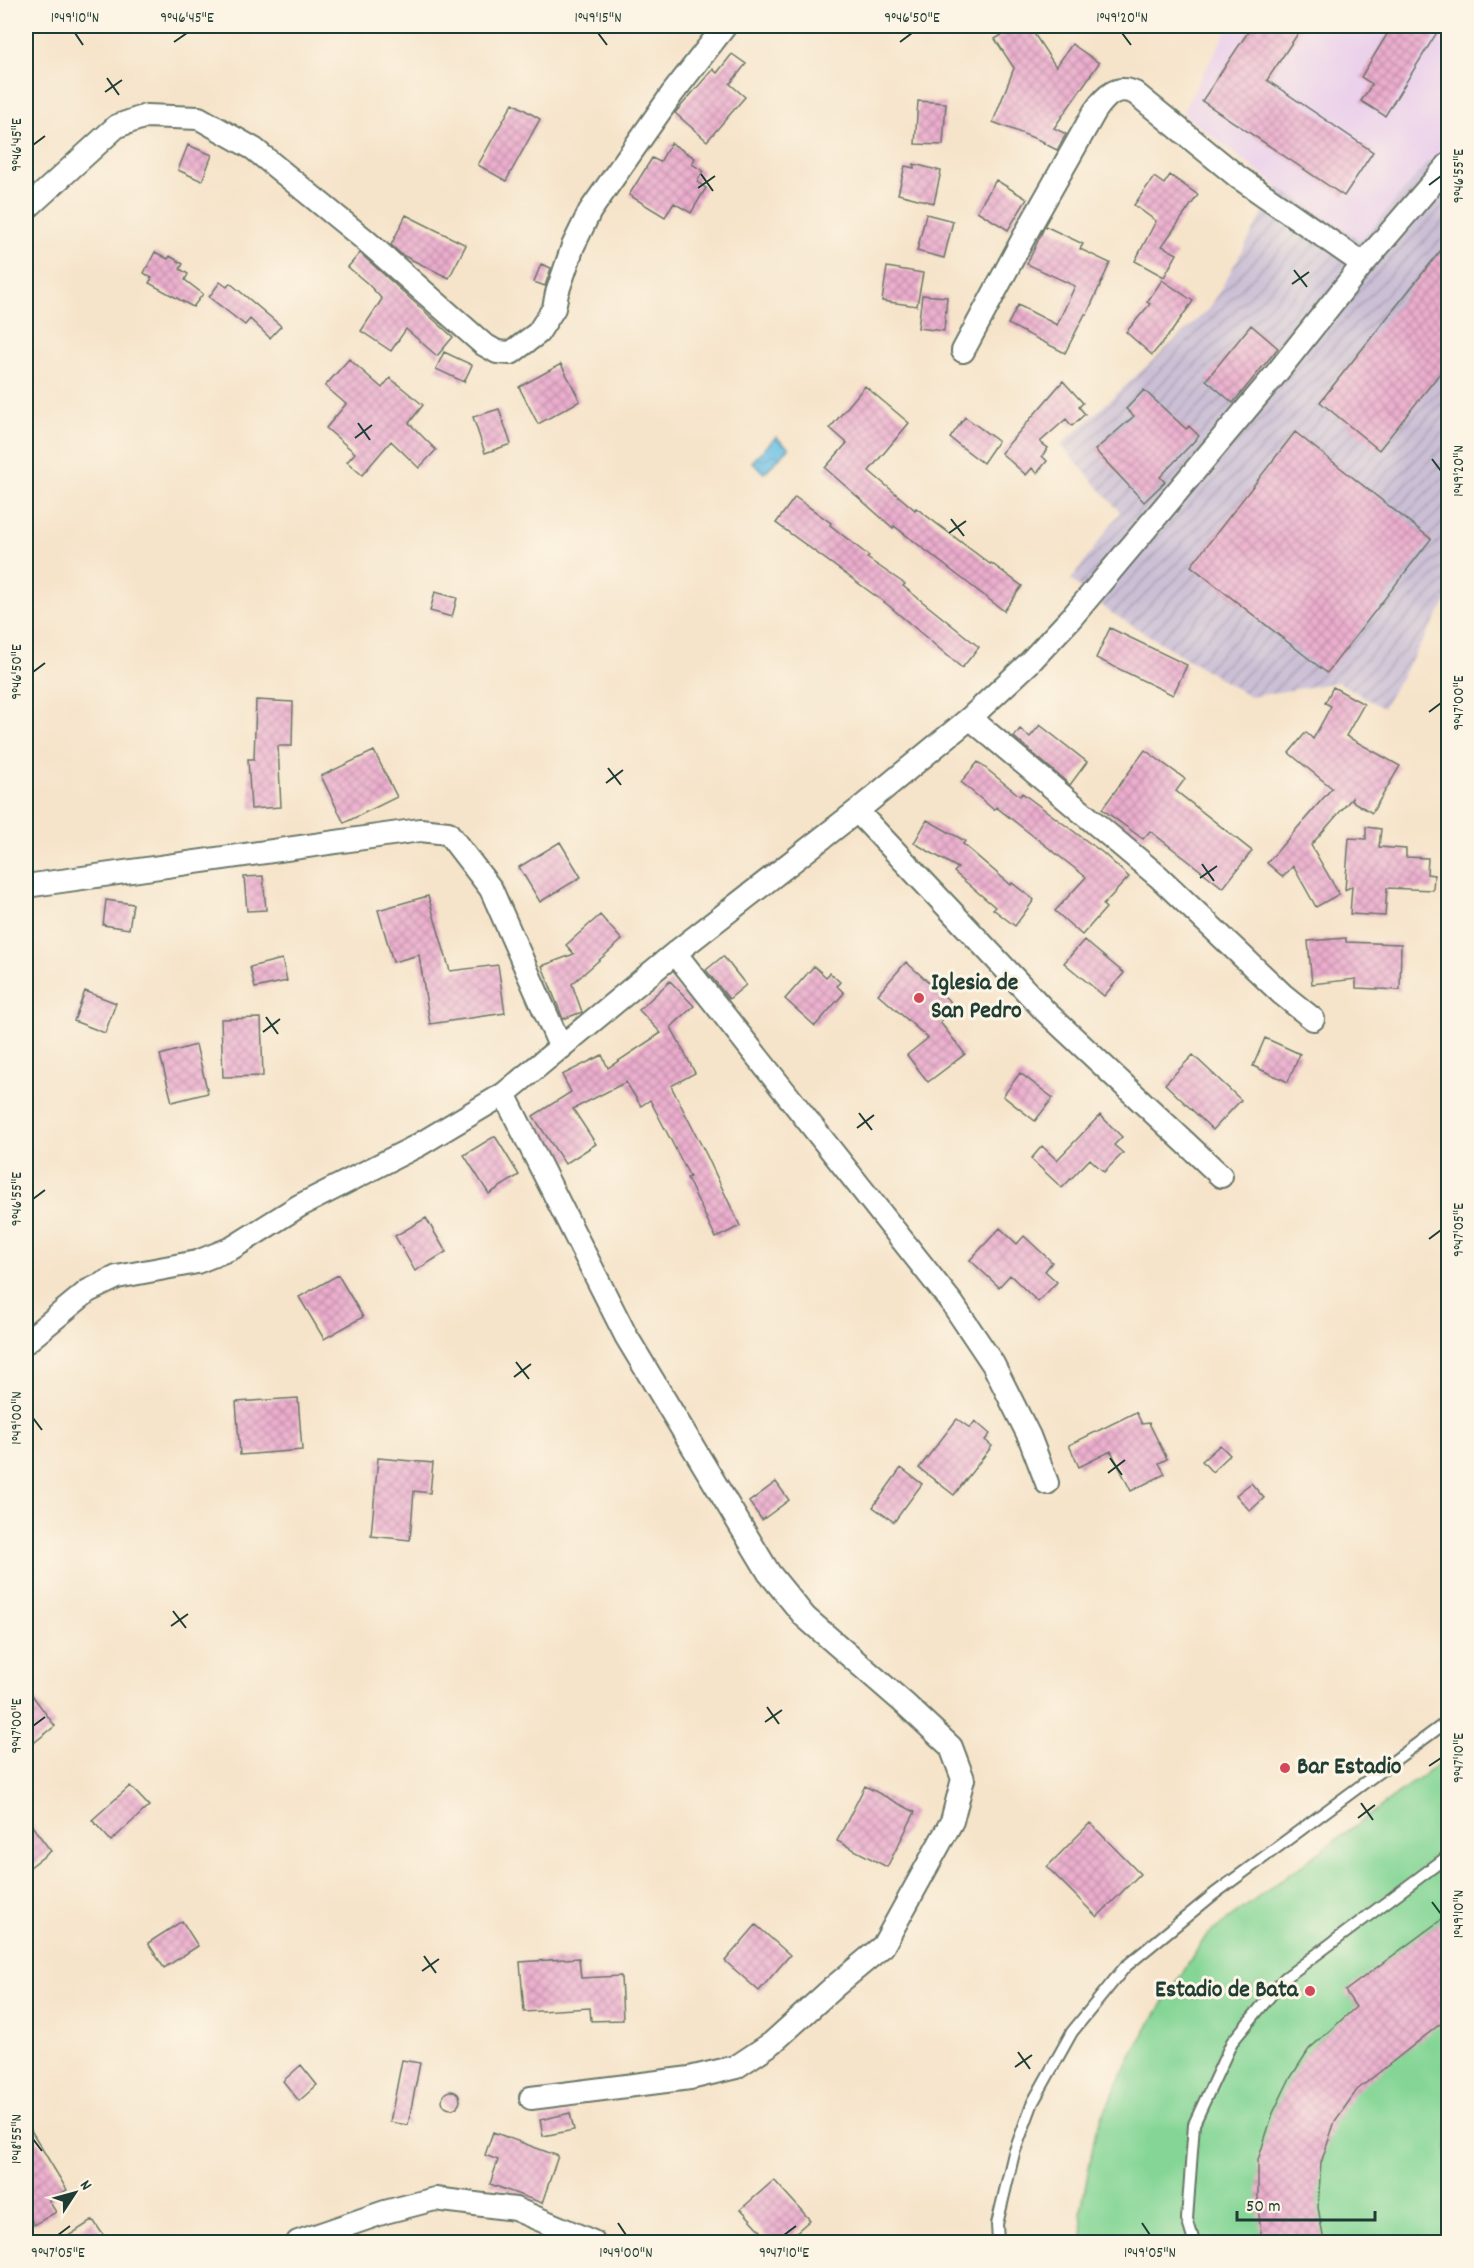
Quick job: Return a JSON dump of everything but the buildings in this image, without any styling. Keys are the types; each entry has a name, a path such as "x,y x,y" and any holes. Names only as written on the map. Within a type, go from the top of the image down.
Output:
{"street":[{"path":"26,209 117,126 146,116 199,118 254,150 364,239 483,344 497,352 511,353 538,333 554,308 556,293 573,246 590,211 672,94 725,26"},
{"path":"963,351 1095,111 1105,97 1121,89 1135,93 1238,177 1363,264"},
{"path":"26,1342 88,1291 117,1277 197,1262 232,1248 299,1206 417,1146 504,1094 675,953 970,718 1029,663 1072,617 1275,375 1363,264 1449,165"},
{"path":"970,718 1159,877 1282,994 1313,1019"},
{"path":"857,810 1046,1011 1221,1176"},
{"path":"26,886 420,830 448,833 491,889 561,1048"},
{"path":"675,953 952,1303 993,1364 1029,1437 1047,1483"},
{"path":"504,1094 626,1336 769,1573 805,1617 951,1747 963,1779 952,1821 883,1946 772,2043 736,2067 690,2078 531,2098"},
{"path":"298,2242 385,2212 435,2199 514,2209 593,2242"}],"lane":[{"path":"998,2242 997,2224 1014,2153 1033,2102 1072,2032 1125,1967 1214,1894 1449,1721"},
{"path":"1194,2242 1187,2219 1194,2124 1232,2042 1285,1978 1449,1856"}],"shaded area":[{"path":"1229,26 1448,26 1448,178 1428,162 1361,241 1278,187 1182,113"},
{"path":"1428,162 1448,178 1448,598 1383,708 1338,682 1250,697 1110,612 1071,580 1120,512 1061,445 1210,308 1278,187 1361,241"}],"green space":[{"name":"Estadio de Bata","path":"1448,1757 1448,2242 1084,2242 1081,2211 1096,2130 1136,2046 1206,1936"}],"water":[{"path":"776,437 789,448 764,473 752,462"}],"place":[{"name":"Iglesia de San Pedro","path":"919,998"},
{"name":"Bar Estadio","path":"1285,1768"},
{"name":"Estadio de Bata","path":"1310,1991"}]}
